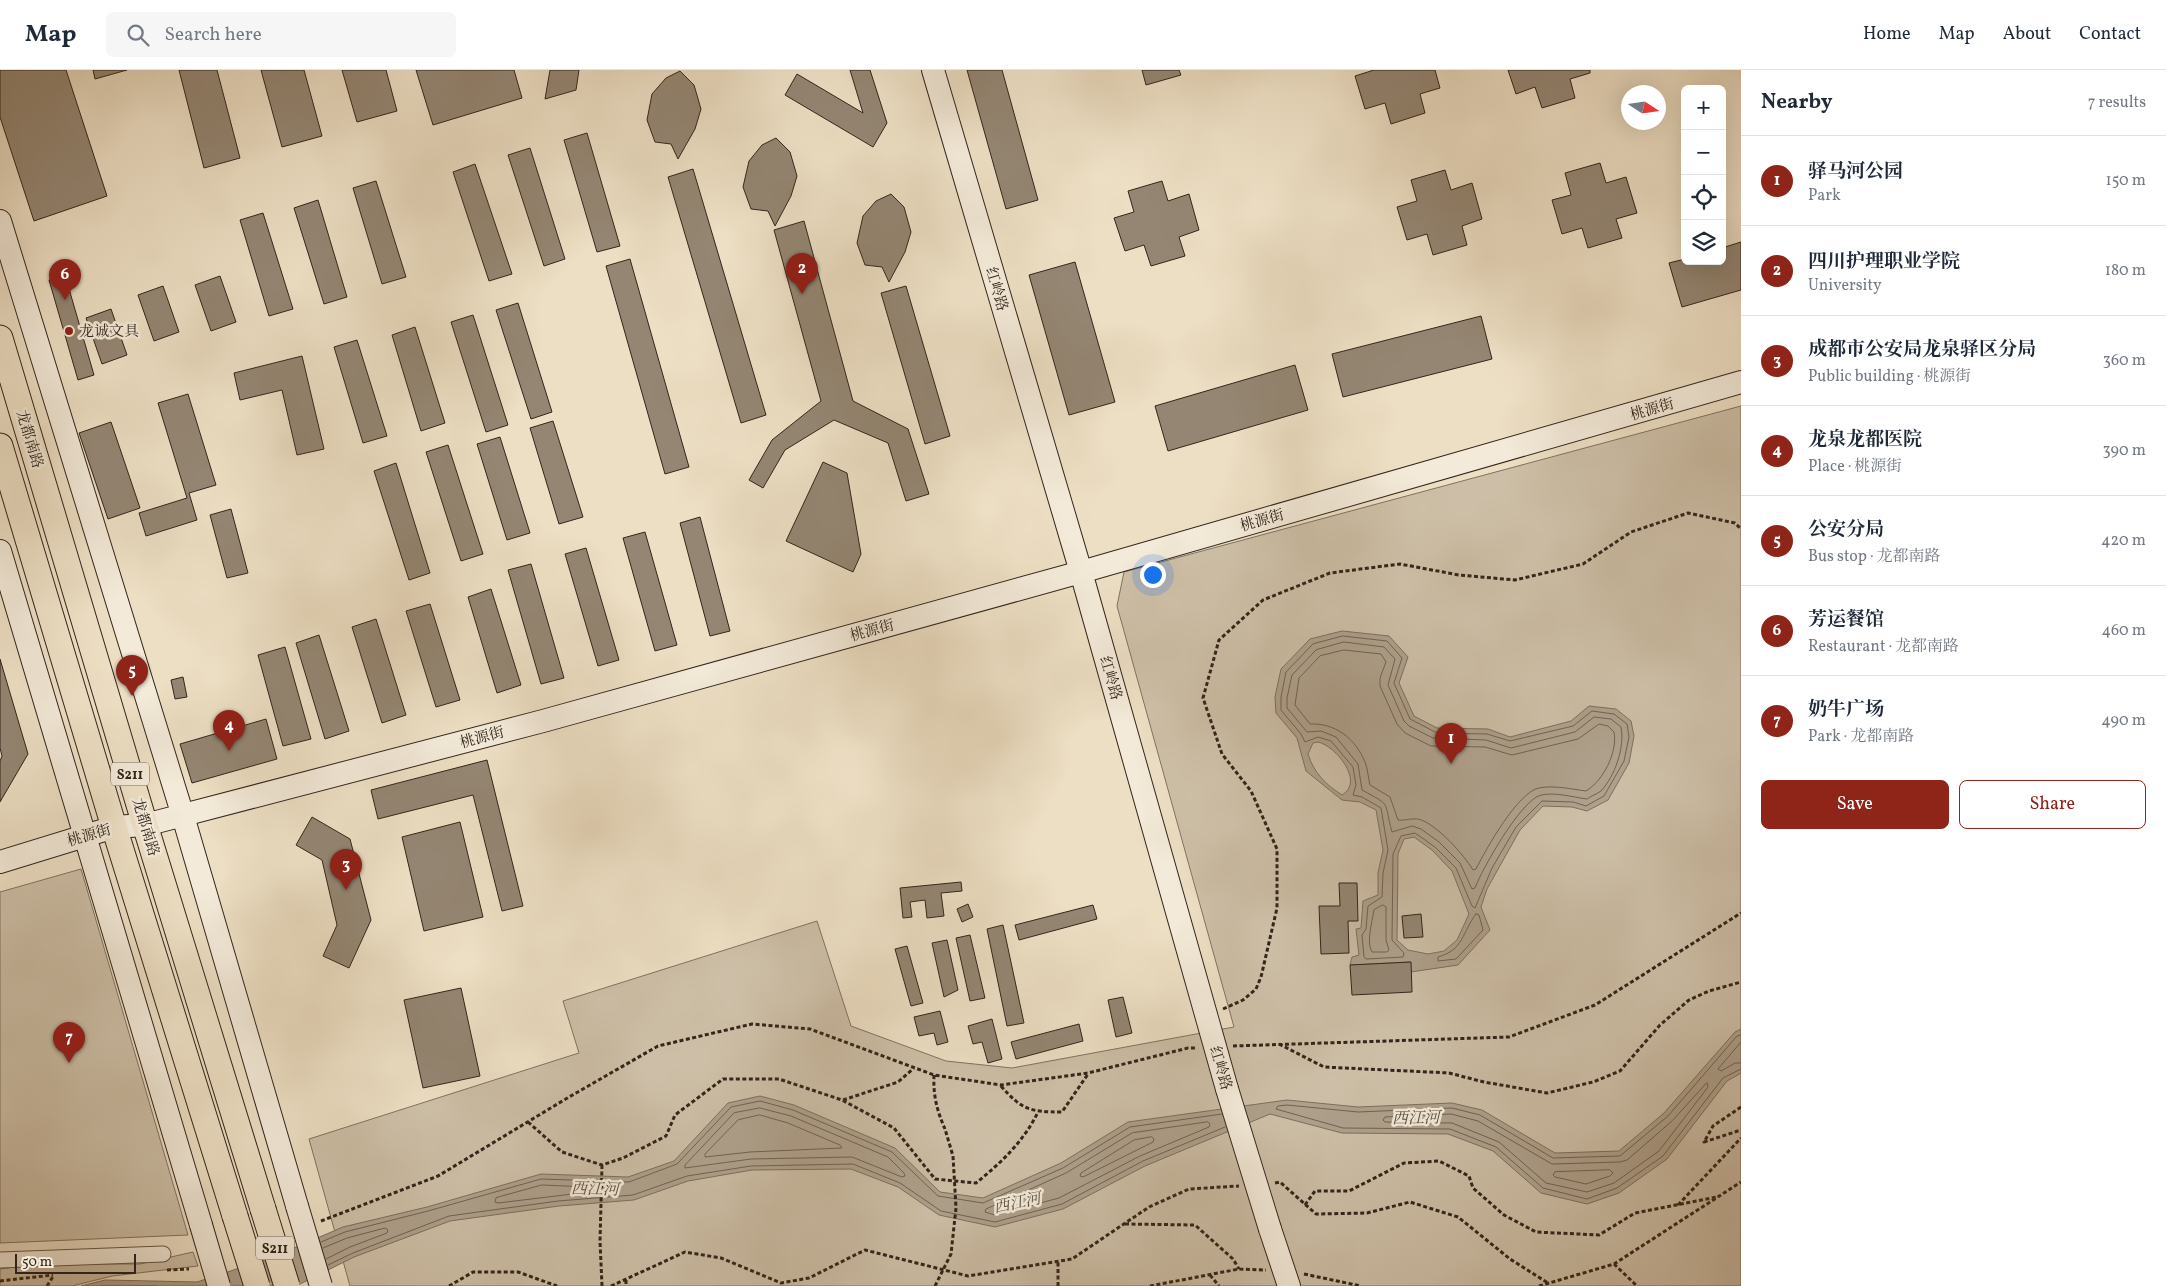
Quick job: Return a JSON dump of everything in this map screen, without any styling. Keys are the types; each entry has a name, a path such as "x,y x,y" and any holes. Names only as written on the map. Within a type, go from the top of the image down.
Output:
{"main road":[{"name":"龙都南路","path":"0,338 145,825 287,1286"},
{"name":"龙都南路","path":"0,446 114,827 257,1286"}],"street":[{"name":"红岭路","path":"933,70 1081,572 1227,1089 1285,1278"},
{"path":"0,221 183,816 321,1286"},
{"name":"桃源街","path":"0,862 114,827 145,825 183,816 543,721 1081,572 1741,382"},
{"path":"0,551 219,1286"},
{"path":"0,1260 163,1254"}],"path":[{"path":"1206,1016 1243,1000 1256,989 1261,977 1277,908 1277,849 1251,792 1222,754 1203,698 1219,640 1262,600 1330,573 1400,564 1458,575 1515,580 1583,564 1631,532 1688,513 1735,523 1741,529"},
{"path":"315,1223 438,1176 658,1046 752,1024 810,1029 934,1075 1001,1085 1088,1073 1188,1048 1509,1037 1595,1005 1741,913"},
{"path":"1279,1044 1324,1067 1449,1073 1484,1082 1547,1093 1593,1082 1620,1071 1660,1025 1689,1000 1709,991 1741,982"},
{"path":"842,1100 898,1082 914,1068"},
{"path":"1001,1085 1016,1103 1038,1112 1062,1112 1088,1073"},
{"path":"934,1075 937,1112 945,1129 953,1156 956,1208 951,1254 935,1286"},
{"path":"528,1122 562,1152 602,1165 623,1158 666,1136 674,1116 723,1079 779,1080 842,1100 894,1128 935,1179 976,1183 999,1164 1029,1130 1038,1112"},
{"path":"1741,1107 1713,1126 1704,1142 1741,1130"},
{"path":"1678,1205 1741,1138"},
{"path":"1306,1205 1315,1191 1349,1191 1404,1163 1439,1161 1468,1176 1473,1188 1504,1215 1536,1232 1599,1234 1635,1213 1717,1198"},
{"path":"602,1165 600,1241 602,1286"},
{"path":"1271,1183 1280,1182 1316,1214 1367,1213 1410,1202 1458,1217 1510,1260 1548,1284"},
{"path":"1540,1286 1614,1264 1741,1182"},
{"path":"611,1286 685,1252 721,1258 781,1284 809,1278 865,1250 968,1276 1072,1259 1149,1207 1189,1189 1244,1185"},
{"path":"1124,1224 1195,1226 1233,1259 1239,1269"},
{"path":"1058,1261 1058,1286"},
{"path":"1614,1264 1637,1286"},
{"path":"1150,1286 1239,1269 1285,1278 1361,1286"},
{"path":"450,1286 473,1272 518,1272 557,1286"},
{"path":"47,1286 54,1275"},
{"path":"1210,1275 1219,1286"},
{"path":"626,1280 626,1286"}],"shaded area":[{"path":"1741,406 1741,1286 350,1286 309,1139 579,1053 563,1001 817,921 851,1026 946,1061 1012,1068 1234,1027 1117,606 1124,572"},
{"path":"81,869 188,1235 0,1243 0,892"},
{"path":"193,1252 198,1266 112,1276 72,1286 0,1286 0,1269 40,1264 140,1264"}],"water":[{"path":"1342,631 1389,636 1408,657 1399,683 1414,716 1437,728 1488,729 1510,737 1571,721 1589,706 1616,709 1631,721 1634,736 1629,763 1608,800 1587,811 1572,807 1543,806 1520,830 1487,889 1481,907 1490,930 1458,965 1411,972 1410,962 1350,965 1352,957 1359,955 1356,929 1361,928 1363,901 1378,895 1378,873 1383,850 1376,810 1360,802 1342,800 1306,771 1297,738 1276,713 1275,697 1281,669 1310,639","holes":["1318,742 1333,750 1345,765 1350,782 1348,789 1342,795 1321,778 1310,761 1308,754 1313,743","1414,837 1432,850 1452,871 1469,914 1457,940 1444,951 1428,954 1408,950 1397,940 1398,854 1404,839"]},
{"name":"西江河","path":"1741,1029 1741,1073 1727,1081 1667,1159 1619,1193 1587,1204 1541,1193 1493,1151 1448,1134 1342,1133 1270,1114 1145,1166 1063,1209 995,1227 939,1215 898,1187 851,1169 752,1170 688,1181 634,1200 559,1206 450,1221 354,1257 296,1286 81,1286 105,1280 197,1282 273,1257 343,1227 427,1207 541,1174 628,1177 674,1161 728,1103 760,1096 794,1105 895,1148 940,1192 983,1198 1061,1163 1128,1122 1287,1100 1358,1107 1452,1103 1482,1110 1555,1153 1619,1151 1664,1113 1735,1032"}],"building":[{"path":"0,70 66,70 107,196 34,221 0,117"},
{"path":"93,70 127,70 95,79"},
{"path":"179,70 217,70 240,158 204,168"},
{"path":"261,70 304,70 322,136 282,147"},
{"path":"342,70 386,70 397,111 357,122"},
{"path":"416,70 514,70 522,98 433,125"},
{"path":"550,70 579,70 576,90 545,99"},
{"path":"850,70 870,70 887,123 873,147 785,95 797,74 863,113"},
{"path":"967,70 1002,70 1038,200 1006,209"},
{"path":"1142,70 1179,70 1181,75 1146,85"},
{"path":"1374,70 1435,70 1440,88 1420,94 1425,113 1391,124 1385,103 1365,109 1355,76"},
{"path":"1508,70 1590,70 1590,73 1570,79 1575,98 1542,108 1535,87 1516,94"},
{"path":"680,71 694,85 701,109 695,129 678,159 671,144 655,142 647,120 652,94 666,78"},
{"path":"587,133 620,246 597,252 564,140"},
{"path":"776,138 790,152 797,176 791,196 775,226 768,211 751,209 743,187 749,161 762,145"},
{"path":"530,148 565,259 544,266 508,155"},
{"path":"1600,163 1606,183 1626,177 1637,213 1616,219 1622,238 1588,248 1582,228 1562,234 1552,200 1571,195 1565,173"},
{"path":"475,164 512,274 489,281 453,172"},
{"path":"693,169 766,415 741,423 668,177"},
{"path":"1445,170 1451,190 1472,183 1482,219 1462,226 1467,245 1433,255 1427,234 1407,240 1397,207 1417,201 1411,180"},
{"path":"376,181 406,277 382,284 353,188"},
{"path":"1162,181 1168,201 1189,194 1199,230 1179,237 1185,256 1151,266 1144,245 1125,251 1114,218 1134,212 1128,191"},
{"path":"891,194 904,207 911,232 905,252 889,282 882,267 865,265 857,243 863,216 876,201"},
{"path":"318,200 347,297 324,304 294,208"},
{"path":"263,213 293,309 269,316 240,220"},
{"path":"804,221 853,401 908,429 929,494 906,501 888,443 834,420 785,450 763,488 749,480 772,440 821,401 774,230"},
{"path":"1741,242 1741,290 1682,307 1669,263 1681,260 1681,265 1726,265 1726,247"},
{"path":"630,259 689,467 665,474 606,266"},
{"path":"1075,262 1115,402 1069,415 1029,275"},
{"path":"65,275 94,375 78,380 49,280"},
{"path":"220,276 236,322 211,331 195,285"},
{"path":"163,286 179,332 154,341 138,295"},
{"path":"906,286 950,436 925,444 881,293"},
{"path":"518,303 552,412 531,419 496,310"},
{"path":"111,309 127,355 102,364 86,318"},
{"path":"473,315 508,425 486,432 451,322"},
{"path":"1481,316 1492,359 1343,397 1332,354"},
{"path":"415,327 445,423 421,431 392,335"},
{"path":"357,340 387,436 363,443 334,347"},
{"path":"302,356 324,449 297,455 282,390 240,400 234,373"},
{"path":"1295,365 1308,410 1168,451 1155,406"},
{"path":"188,394 216,485 189,493 197,520 146,536 139,513 187,498 158,403"},
{"path":"553,421 583,517 559,524 530,428"},
{"path":"111,422 140,508 108,519 79,433"},
{"path":"500,437 530,533 507,540 477,444"},
{"path":"448,445 483,554 461,561 426,452"},
{"path":"823,462 847,473 861,554 853,572 786,541"},
{"path":"396,463 430,573 409,580 374,471"},
{"path":"231,509 248,573 227,578 210,515"},
{"path":"700,517 730,631 710,636 680,523"},
{"path":"645,532 677,645 655,651 623,538"},
{"path":"586,548 619,660 598,666 565,554"},
{"path":"531,564 564,678 541,684 508,570"},
{"path":"491,589 521,685 497,693 468,597"},
{"path":"430,604 460,700 436,707 406,611"},
{"path":"376,619 406,715 382,723 352,627"},
{"path":"319,635 349,731 325,739 296,643"},
{"path":"285,647 311,739 283,746 258,655"},
{"path":"0,659 28,754 0,802 0,761 2,756 0,748"},
{"path":"183,677 187,697 175,699 171,680"},
{"path":"266,719 277,759 192,783 180,744"},
{"path":"487,760 523,906 502,911 473,795 378,819 371,790"},
{"path":"312,817 350,839 371,920 349,968 323,956 337,925 322,860 296,845"},
{"path":"460,822 483,917 424,931 402,837"},
{"path":"961,882 962,891 941,893 944,916 927,918 925,900 910,902 912,917 903,918 900,888"},
{"path":"1339,883 1357,883 1358,921 1348,921 1349,953 1321,954 1319,906 1340,906"},
{"path":"968,904 973,917 962,922 957,909"},
{"path":"1093,905 1097,919 1019,940 1015,925"},
{"path":"1421,914 1423,937 1404,938 1402,916"},
{"path":"1003,925 1024,1023 1007,1026 987,929"},
{"path":"970,935 985,998 970,1001 956,938"},
{"path":"947,940 958,990 944,997 932,943"},
{"path":"907,946 923,1003 911,1006 895,949"},
{"path":"1411,962 1412,992 1352,995 1350,965"},
{"path":"461,988 480,1076 423,1088 404,1000"},
{"path":"1123,997 1132,1033 1116,1037 1108,1000"},
{"path":"940,1011 948,1042 937,1045 934,1033 919,1036 914,1017"},
{"path":"992,1019 1002,1059 988,1063 982,1042 973,1044 968,1026"},
{"path":"1079,1024 1083,1041 1016,1059 1011,1042"}],"place":[{"name":"四川护理职业学院","path":"802,294"},
{"name":"芳运餐馆","path":"65,300"},
{"name":"龙诚文具","path":"69,331"},
{"name":"公安分局","path":"132,696"},
{"name":"龙泉龙都医院","path":"229,751"},
{"name":"驿马河公园","path":"1451,764"},
{"name":"成都市公安局龙泉驿区分局","path":"346,890"},
{"name":"奶牛广场","path":"69,1063"}]}
